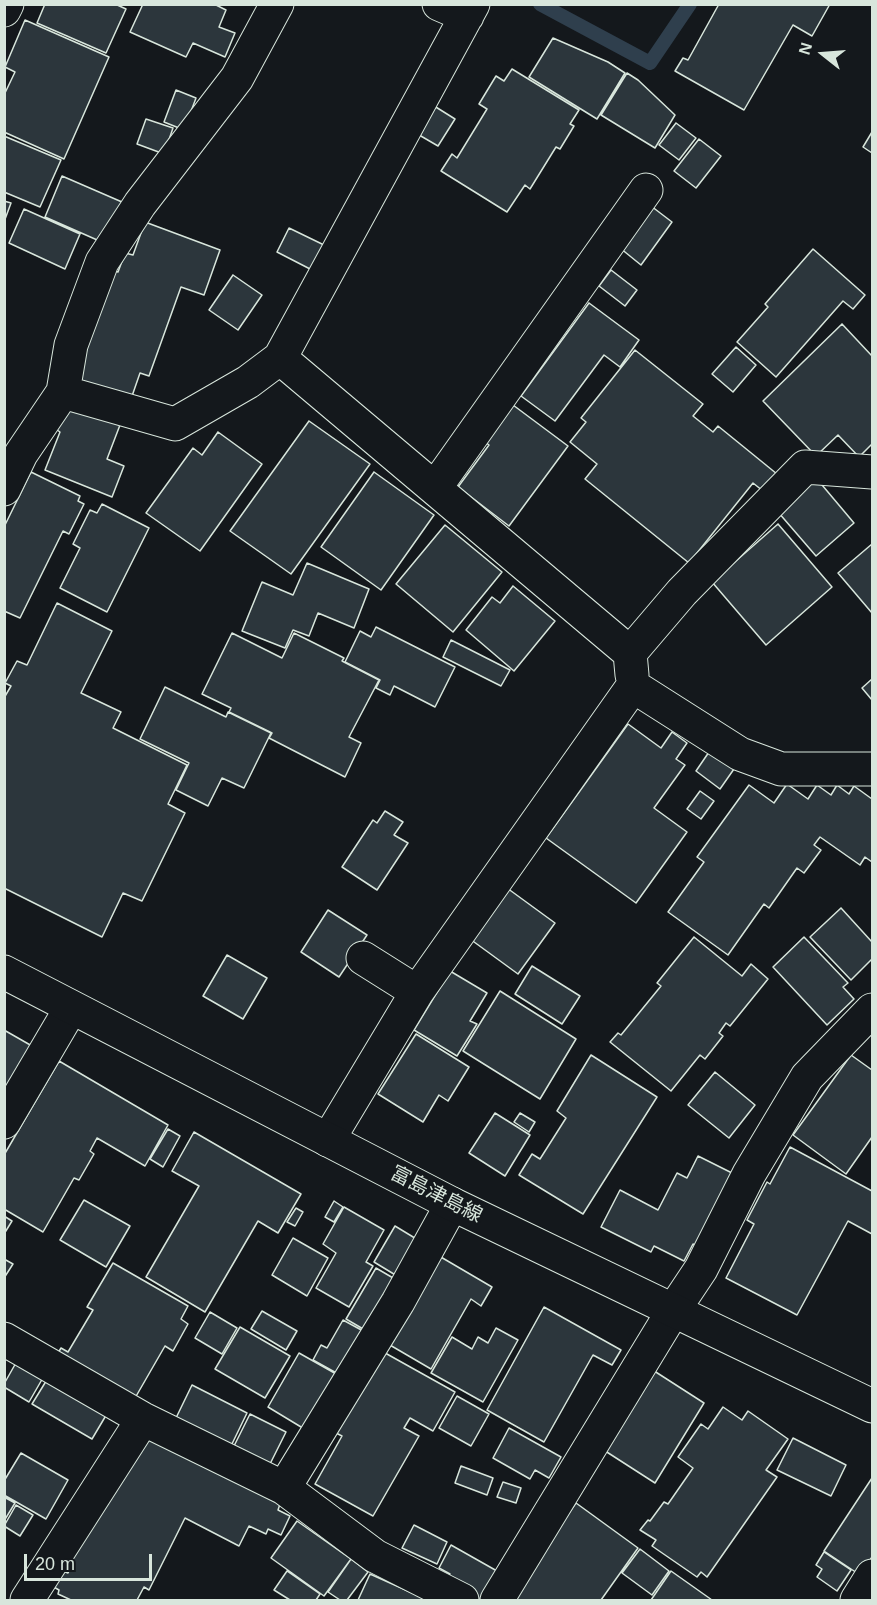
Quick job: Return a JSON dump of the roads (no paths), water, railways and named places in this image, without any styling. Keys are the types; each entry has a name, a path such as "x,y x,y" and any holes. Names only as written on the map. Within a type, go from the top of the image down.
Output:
{"street":[{"path":"4,10 7,4"},
{"path":"4,489 13,451 63,392 71,345 102,262 140,204 237,78 277,4"},
{"path":"63,392 175,424 248,382 280,358 460,8"},
{"path":"435,488 646,190"},
{"path":"280,358 630,653 633,686 417,992 328,1140"},
{"path":"630,653 682,592 806,467 873,472"},
{"path":"633,686 740,754 781,769 873,769"},
{"path":"363,958 417,992"},
{"name":"富島津島線","path":"4,972 452,1204 873,1406"},
{"path":"4,1122 71,1008"},
{"path":"497,1600 673,1311 701,1269 749,1174 807,1077 873,1010"},
{"path":"284,1488 398,1302 452,1204"},
{"path":"4,1339 143,1419 284,1488 375,1556 462,1600"},
{"path":"27,1600 143,1419"},
{"path":"857,1600 873,1576"}],"waterway":[{"path":"540,4 650,63 690,4"}]}
